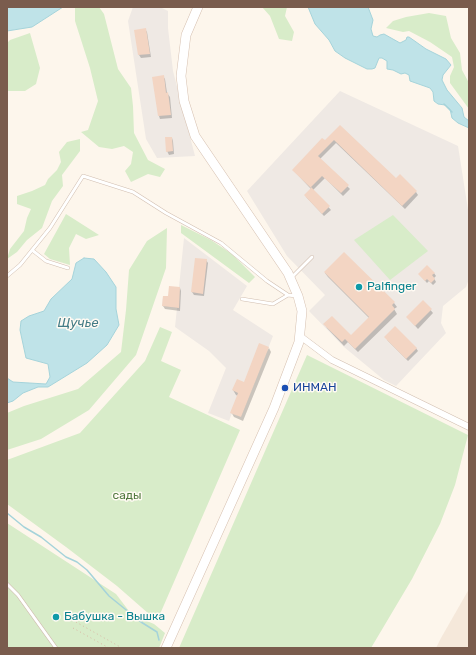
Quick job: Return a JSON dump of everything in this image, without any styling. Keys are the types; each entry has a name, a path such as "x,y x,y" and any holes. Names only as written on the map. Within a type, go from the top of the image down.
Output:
{"street":[{"path":"166,648 274,408 299,342 302,311 291,278 195,136 184,101 181,76 186,35 198,7"},
{"path":"300,336 332,360 469,427"}],"lane":[{"path":"7,276 20,265 50,228 83,176 133,192 166,213 221,243 266,281 288,295 298,296"},
{"path":"32,250 46,261 68,268"},
{"path":"291,278 312,257"},
{"path":"242,299 273,304 288,295"},
{"path":"7,584 18,595 56,648"}],"path":[{"path":"76,622 122,648"},
{"path":"73,628 109,648"}],"shaded area":[{"path":"133,7 160,7 168,11 168,28 173,71 195,156 157,158 146,139 128,21"},
{"path":"340,91 458,146 469,216 469,279 466,287 443,306 441,323 446,333 396,386 384,380 344,347 309,311 325,295 287,256 247,191"},
{"path":"184,238 247,286 233,310 273,336 241,417 232,413 229,421 208,413 226,368 209,351 175,327 177,308 162,306 163,296 168,296 179,287"},
{"path":"469,589 469,648 436,648 441,638"}],"green space":[{"path":"75,7 99,7 104,14 118,69 131,88 134,133 148,160 165,169 160,177 148,174 131,182 125,171 131,164 133,152 124,146 112,149 99,147 81,132 88,130 98,101 90,68 75,21"},
{"path":"262,7 287,7 285,16 294,32 292,41 279,39 270,16"},
{"path":"429,13 446,16 451,38 460,53 462,70 469,83 469,109 450,83 450,76 454,67 452,57 430,42 409,31 403,32 386,28 393,21"},
{"path":"30,33 40,68 36,84 25,91 7,91 7,43 10,40"},
{"path":"80,139 80,151 62,175 63,186 52,201 42,228 27,240 17,252 7,259 10,249 24,231 31,209 17,204 17,196 45,185 48,179 57,170 61,162 59,152 67,142"},
{"path":"66,214 99,235 86,239 76,234 69,248 70,265 50,259 44,254"},
{"path":"393,215 428,251 390,280 354,240"},
{"path":"181,225 211,240 232,254 255,277 249,283 181,233"},
{"path":"167,228 166,268 136,355 89,410 41,439 7,450 7,413 78,389 121,352 129,270 147,241"},
{"name":"сады","path":"160,327 172,332 161,361 181,370 169,397 240,430 157,621 117,586 7,504 7,460 80,433 145,361"},
{"path":"307,355 468,435 455,485 440,524 412,579 371,648 179,648"},
{"path":"7,523 116,594 132,615 154,624 165,633 159,648 7,648"}],"water":[{"path":"7,7 63,7 32,27 7,31"},
{"path":"308,7 368,7 373,20 371,29 373,36 377,37 384,34 400,43 409,37 426,49 446,59 451,65 443,75 442,80 447,90 462,108 464,117 469,121 469,128 458,123 452,118 450,109 445,105 438,104 434,101 433,92 430,88 410,81 409,75 405,73 401,74 387,69 387,61 382,58 379,58 375,68 367,69 335,51 329,40 315,24"},
{"name":"Щучье","path":"84,258 94,259 106,272 116,287 116,309 119,325 107,345 87,363 48,387 38,387 23,393 13,401 7,403 7,378 13,382 46,384 50,377 48,364 26,358 20,330 21,321 29,316 44,311 51,299 72,279 76,263"}],"building":[{"path":"146,28 150,54 138,55 134,30"},
{"path":"164,75 171,115 158,116 152,77"},
{"path":"340,125 396,178 400,174 417,191 402,206 334,140 318,156 349,185 341,193 322,176 311,187 330,206 322,214 304,195 311,188 292,170 322,138 325,140"},
{"path":"165,137 172,137 173,151 166,152"},
{"name":"Palfinger","path":"344,252 395,302 392,305 395,309 355,349 345,339 342,342 323,324 332,316 351,335 369,317 324,272"},
{"path":"195,258 207,259 203,294 191,292"},
{"path":"427,265 435,273 432,275 435,279 431,283 427,279 425,281 418,274"},
{"path":"169,286 180,287 179,308 162,306 163,296 168,296"},
{"path":"423,300 432,309 415,326 406,317"},
{"path":"395,326 417,348 406,359 384,337"},
{"path":"259,343 269,347 241,417 230,413 238,393 232,390 237,379 244,382"}],"waterway":[{"path":"444,104 452,112"},
{"path":"7,513 66,557 77,562 87,570 109,596 141,622 157,632 159,640"}],"place":[{"name":"Palfinger","path":"359,287"},
{"name":"ИНМАН","path":"285,388"},
{"name":"Бабушка - Вышка","path":"56,617"}]}
